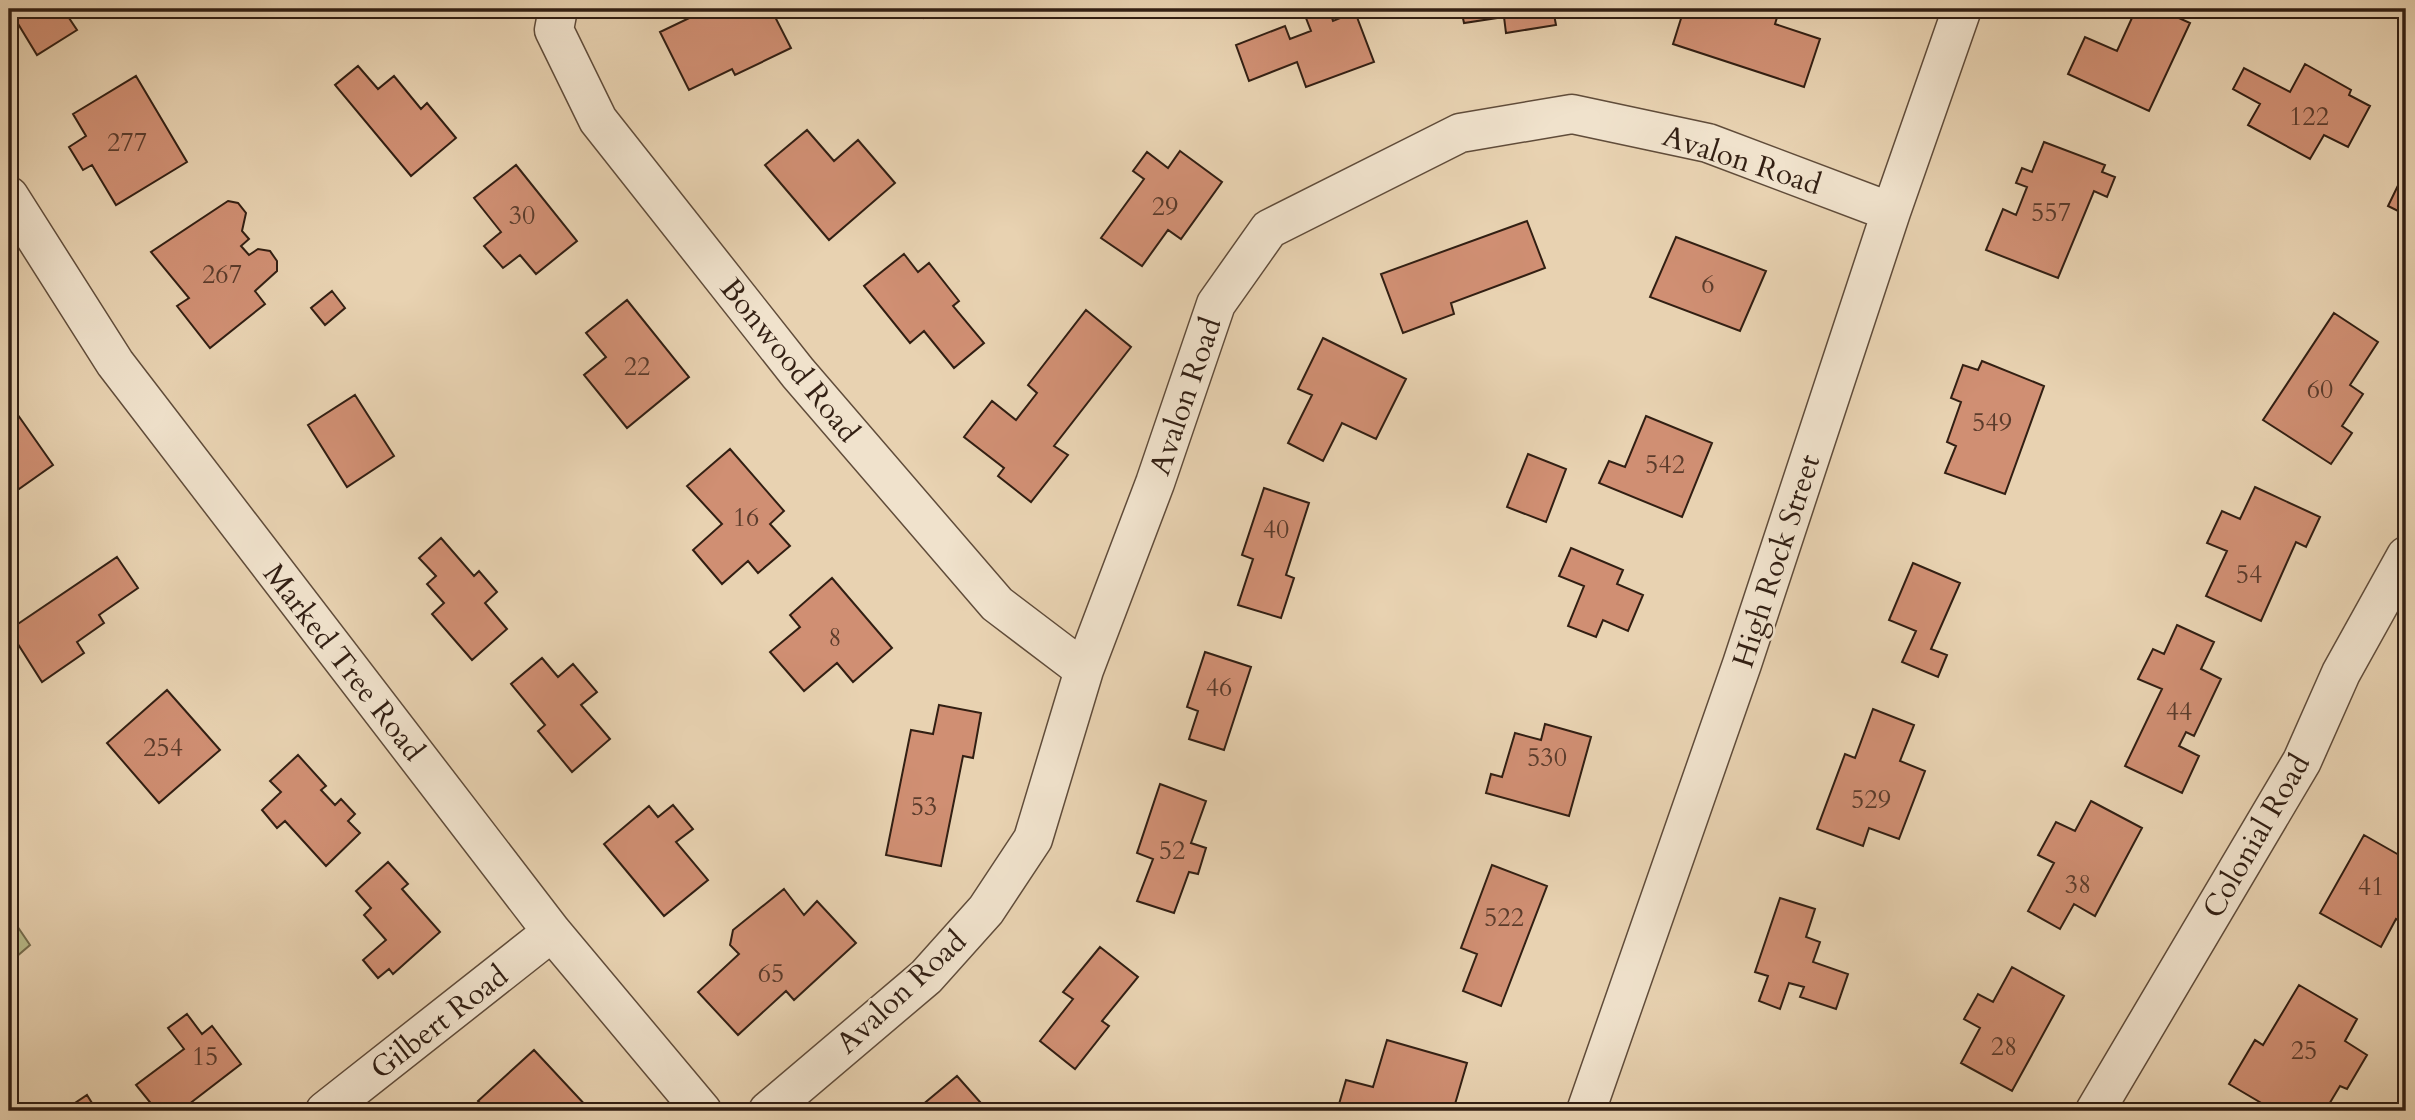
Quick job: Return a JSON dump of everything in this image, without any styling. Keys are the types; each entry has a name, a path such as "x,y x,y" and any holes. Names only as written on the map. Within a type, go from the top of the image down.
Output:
{"street":[{"name":"Bonwood Road","path":"558,9 554,30 598,120 798,373 997,604 1084,670"},
{"name":"High Rock Street","path":"1586,1111 1742,663 1891,212 1962,9"},
{"name":"Avalon Road","path":"768,1111 926,977 986,910 1033,839 1084,670 1155,483 1216,304 1269,229 1460,133 1572,114 1708,143 1891,212"},
{"name":"Marked Tree Road","path":"9,196 115,363 552,932 702,1111"},
{"name":"Colonial Road","path":"2095,1111 2302,761 2342,673 2406,556"},
{"name":"Gilbert Road","path":"325,1111 552,932"}],"green space":[{"path":"9,914 30,945 9,963"}],"building":[{"path":"9,9 63,9 77,30 37,55"},
{"path":"708,9 771,9 791,48 735,75 732,69 689,90 660,32"},
{"path":"919,9 945,9 924,18"},
{"path":"1329,9 1333,21 1355,12 1374,62 1306,87 1297,62 1249,81 1236,45 1285,26 1290,39 1311,31 1306,18"},
{"path":"1411,9 1454,9 1412,16"},
{"path":"1461,9 1553,9 1556,25 1506,33 1504,17 1464,23"},
{"path":"1684,9 1779,11 1775,24 1820,39 1804,87 1673,44"},
{"path":"2136,9 2159,9 2190,23 2149,111 2068,74 2085,37 2117,51"},
{"path":"2305,64 2351,90 2349,95 2370,106 2348,147 2324,135 2310,159 2248,125 2260,104 2233,89 2244,68 2290,92"},
{"path":"358,66 378,89 394,76 421,109 427,103 456,138 411,176 335,85"},
{"path":"136,76 187,162 116,205 92,165 83,170 69,147 86,136 73,114"},
{"path":"807,130 834,161 858,140 895,183 829,240 765,165"},
{"path":"2044,142 2105,165 2102,172 2115,177 2107,197 2094,191 2058,278 1986,250 2003,209 2016,215 2027,187 2016,183 2022,168 2032,172"},
{"path":"1180,151 1222,182 1181,239 1168,230 1142,266 1101,238 1144,179 1133,171 1147,152 1168,168"},
{"path":"516,165 577,241 536,274 520,255 503,268 484,246 501,232 474,198"},
{"path":"2406,169 2406,215 2388,206"},
{"path":"228,201 238,203 246,213 242,231 249,239 241,246 249,255 258,249 270,251 277,261 277,271 255,291 265,304 210,348 177,306 189,298 151,252"},
{"path":"1527,221 1545,268 1451,303 1454,314 1403,333 1381,274"},
{"path":"1676,237 1766,271 1740,331 1650,297"},
{"path":"904,254 918,272 929,263 959,301 953,306 984,343 954,368 924,331 910,343 864,286"},
{"path":"332,291 345,308 325,325 311,308"},
{"path":"627,300 689,377 627,428 584,375 606,357 586,333"},
{"path":"1086,310 1131,347 1054,446 1068,455 1031,502 998,476 1004,468 964,437 992,401 1016,420 1037,393 1028,385"},
{"path":"2334,313 2378,342 2350,385 2363,394 2342,426 2352,433 2331,464 2263,420"},
{"path":"1323,338 1406,379 1376,439 1342,423 1323,461 1288,443 1312,395 1298,389"},
{"path":"1982,361 2044,386 2005,494 1945,473 1956,446 1947,442 1961,402 1951,398 1963,365 1978,370"},
{"path":"355,395 394,456 347,487 308,425"},
{"path":"13,408 53,465 9,496 9,411"},
{"path":"1646,416 1712,443 1682,517 1599,483 1609,461 1625,467"},
{"path":"730,449 784,511 770,524 790,546 758,573 748,561 722,584 693,550 722,524 687,486"},
{"path":"1528,454 1566,469 1546,522 1507,507"},
{"path":"2255,487 2320,517 2306,547 2296,542 2261,621 2206,596 2227,551 2207,543 2222,511 2240,519"},
{"path":"1264,488 1309,503 1286,575 1294,578 1281,618 1238,605 1253,559 1242,555"},
{"path":"441,538 474,576 479,571 497,592 485,603 507,629 472,660 432,614 444,603 427,584 436,576 419,558"},
{"path":"1571,548 1623,570 1617,584 1643,595 1628,631 1603,620 1596,637 1568,626 1584,586 1559,576"},
{"path":"117,557 138,588 99,615 104,623 77,642 84,653 42,682 9,630"},
{"path":"1913,563 1960,583 1931,649 1947,655 1938,677 1902,662 1916,631 1889,620"},
{"path":"832,578 892,648 853,682 837,663 804,691 770,652 800,627 790,615"},
{"path":"2177,625 2214,642 2201,669 2221,679 2194,736 2186,732 2179,746 2199,756 2182,793 2125,766 2162,689 2138,679 2153,649 2164,654"},
{"path":"1205,652 1251,667 1224,750 1189,739 1198,711 1187,707"},
{"path":"542,658 558,677 573,664 597,692 581,705 610,739 572,772 538,731 545,725 511,684"},
{"path":"167,690 220,750 159,803 107,743"},
{"path":"939,705 981,713 973,758 963,756 941,866 886,855 911,730 933,734"},
{"path":"1873,709 1914,725 1900,761 1925,771 1899,839 1869,828 1863,846 1817,829 1845,754 1855,758"},
{"path":"1545,724 1591,737 1569,816 1486,793 1491,774 1502,777 1515,733 1541,740"},
{"path":"298,755 326,786 321,790 335,805 341,799 355,814 348,821 360,833 326,866 285,821 277,828 262,810 281,792 270,781"},
{"path":"1160,784 1206,801 1191,843 1206,848 1198,874 1189,872 1174,913 1137,901 1153,859 1137,853"},
{"path":"2091,801 2142,828 2095,916 2074,904 2060,929 2028,911 2054,863 2038,855 2056,822 2075,831"},
{"path":"673,805 693,829 676,842 708,880 664,916 604,844 649,806 658,817"},
{"path":"2364,835 2406,859 2406,920 2404,924 2396,919 2381,947 2320,913"},
{"path":"388,862 408,884 402,889 440,932 393,974 389,969 378,978 363,960 386,940 364,915 371,908 356,891"},
{"path":"1492,865 1547,886 1501,1006 1463,991 1477,954 1461,948"},
{"path":"784,889 804,915 817,901 856,943 794,1000 786,991 738,1035 698,992 739,954 730,945 733,930"},
{"path":"1780,898 1815,909 1806,937 1820,942 1813,962 1848,974 1836,1009 1800,997 1804,987 1789,983 1780,1009 1759,1001 1768,976 1755,972"},
{"path":"1100,947 1138,977 1102,1021 1109,1026 1075,1069 1040,1041 1073,999 1063,992"},
{"path":"2012,967 2064,996 2012,1091 1961,1063 1980,1028 1964,1019 1978,994 1993,1002"},
{"path":"2299,985 2357,1019 2345,1041 2367,1055 2347,1089 2340,1086 2325,1111 2275,1111 2229,1084 2255,1040 2263,1045"},
{"path":"187,1014 202,1034 212,1026 241,1064 180,1111 157,1111 136,1085 184,1049 168,1028"},
{"path":"1387,1040 1467,1063 1453,1111 1337,1111 1346,1080 1373,1087"},
{"path":"534,1050 589,1109 587,1111 488,1111 478,1101"},
{"path":"957,1076 988,1111 915,1111"},
{"path":"87,1095 97,1111 63,1111"},
{"path":"1698,1104 1721,1111 1696,1111"}]}
